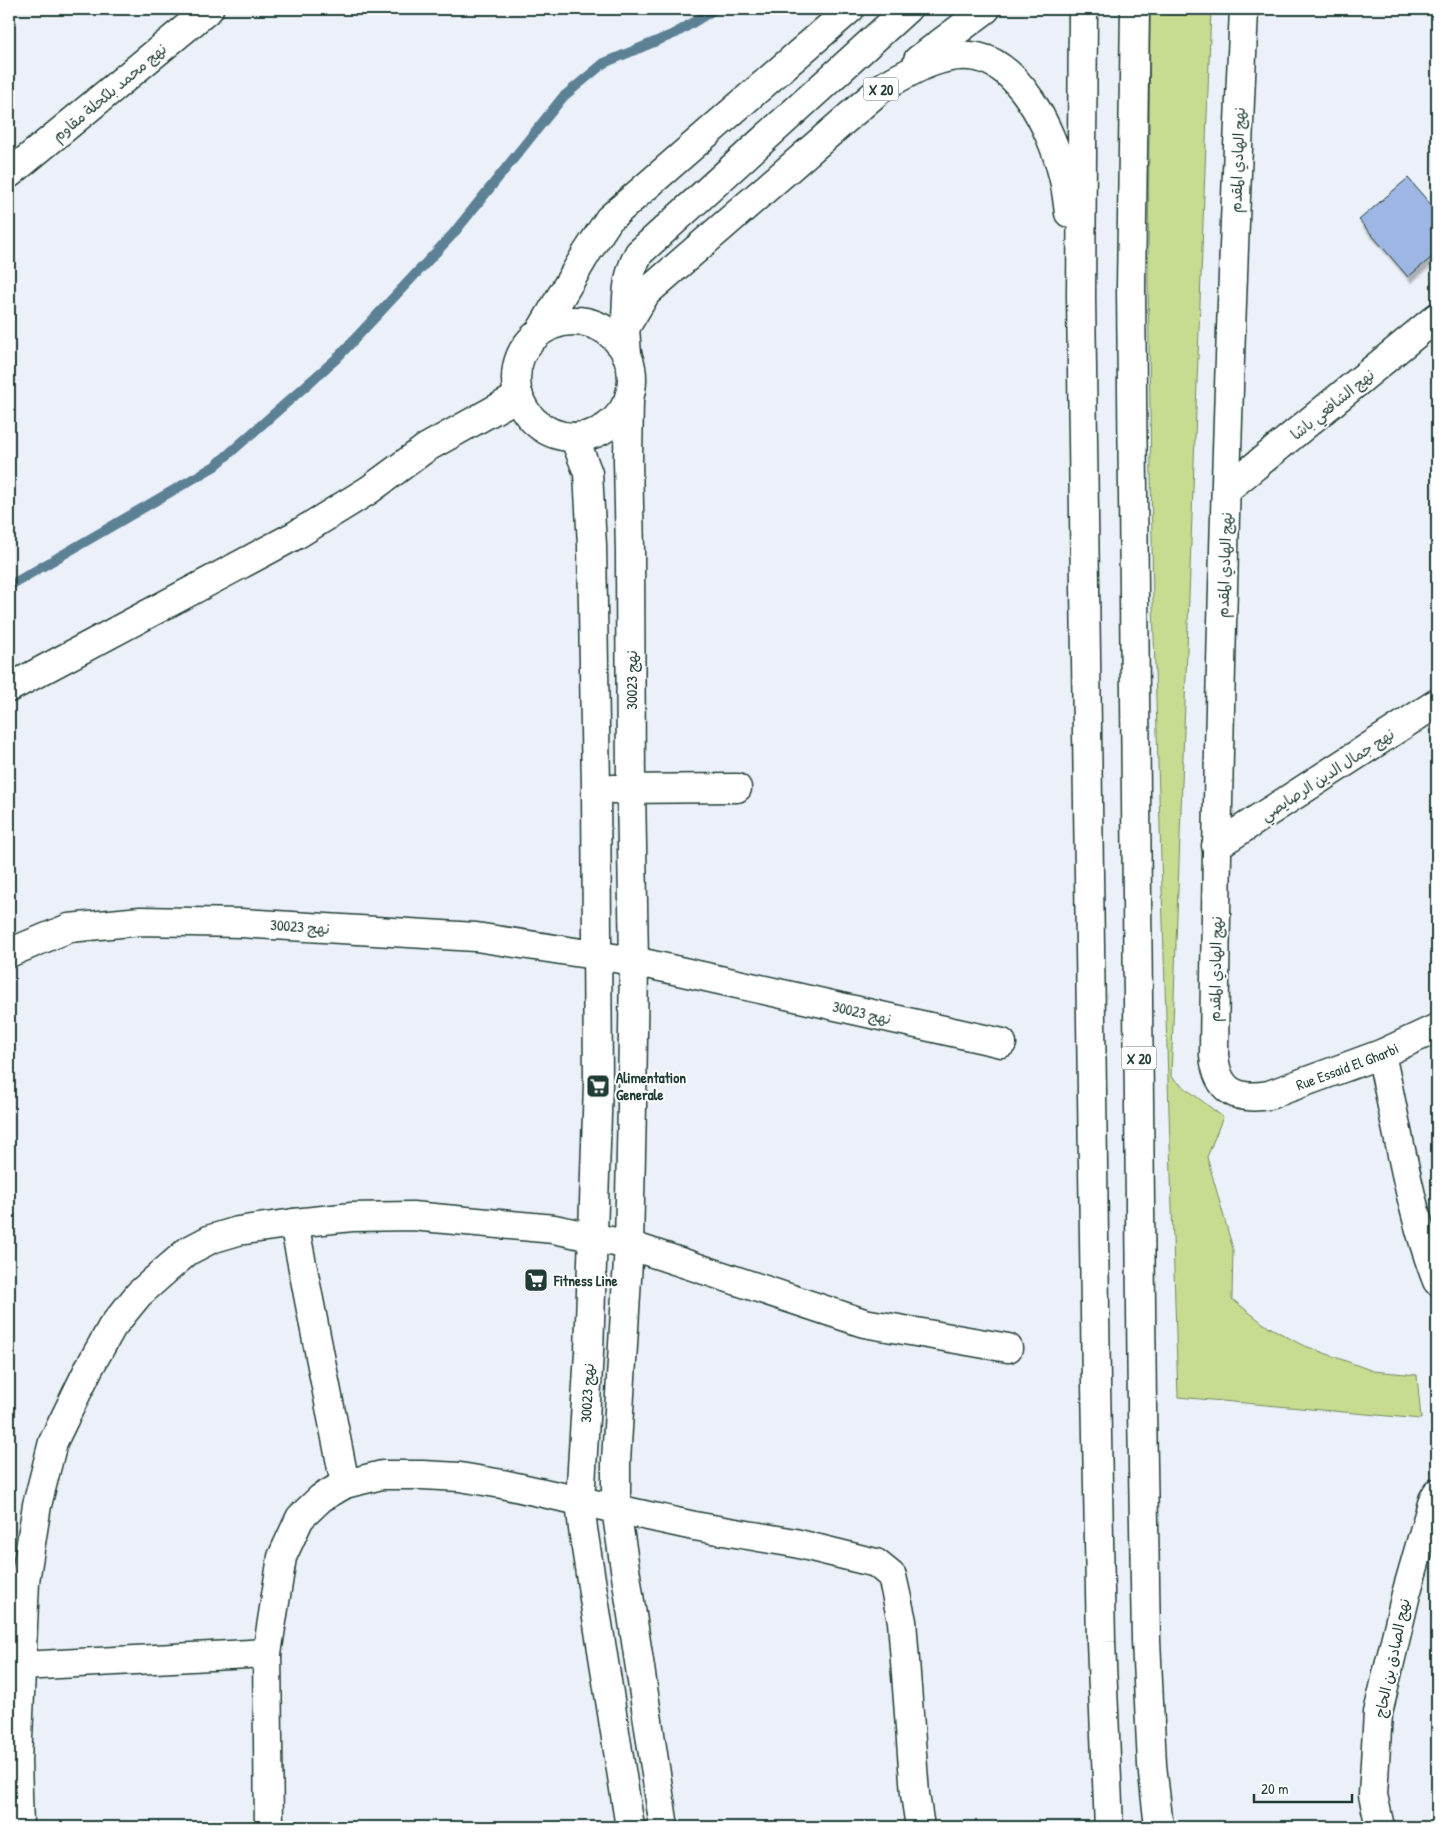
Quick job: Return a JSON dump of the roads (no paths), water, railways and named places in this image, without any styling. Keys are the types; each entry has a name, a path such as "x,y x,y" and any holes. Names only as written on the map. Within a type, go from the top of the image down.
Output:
{"main road":[{"name":"نهج محمد بلكحلة مقاوم","path":"9,174 209,9"},
{"path":"850,9 609,219 541,330 532,339 521,356 516,375 519,396 527,412 540,426 556,434 574,437 592,434 608,426 621,414 629,399 632,384 632,369 626,341 628,282 631,269 639,253 907,9"},
{"path":"884,86 986,9"},
{"name":"X 20","path":"1084,9 1081,296 1096,1383 1101,1642 1109,1827"},
{"name":"X 20","path":"1135,9 1131,289 1142,1409 1147,1650 1152,1764 1159,1827"},
{"name":"نهج الهادي المقدم","path":"1244,9 1226,490 1216,846 1214,1055 1215,1071 1223,1085 1236,1094 1253,1098"},
{"name":"X 20","path":"626,341 646,293 884,86 918,68 948,57 970,56 991,62 1009,74 1028,95 1046,126 1062,171 1081,296"},
{"name":"نهج الشافعي باشا","path":"1226,490 1437,317"},
{"path":"541,330 566,321 584,321 602,327 617,339 626,341"},
{"path":"9,688 296,535 369,490 426,448 519,396"},
{"name":"نهج 30023","path":"629,399 628,460 634,961 629,1245 617,1442 616,1509 664,1827"},
{"name":"نهج 30023","path":"574,437 588,473 592,545 598,1084 589,1352 580,1500 630,1827"},
{"name":"نهج جمال الدين الرصايصي","path":"1216,846 1437,703"},
{"path":"596,789 737,788"},
{"name":"نهج 30023","path":"9,953 69,928 141,921 241,922 476,937 634,961 1002,1043"},
{"name":"Rue Essaid El Gharbi","path":"1253,1098 1269,1095 1381,1054 1437,1028"},
{"path":"1381,1054 1413,1201 1429,1260 1437,1281"},
{"path":"19,1827 13,1761 21,1666 25,1581 37,1505 53,1442 88,1368 112,1327 139,1294 188,1251 211,1239 238,1231 352,1217 412,1216 554,1229 629,1245 864,1323 1008,1348"},
{"path":"294,1223 345,1484"},
{"path":"269,1827 267,1653 282,1557 300,1518 321,1498 345,1484 382,1475 460,1477 502,1484 694,1526 795,1543 876,1563 892,1576 902,1621 915,1794 920,1827"},
{"name":"نهج الصادق بن الحاج","path":"1380,1827 1373,1795 1378,1712 1406,1594 1437,1493"},
{"path":"21,1666 267,1653"}],"waterway":[{"path":"9,586 215,466 336,359 453,234 563,97 604,63 676,33 715,9"}],"place":[{"name":"Alimentation Generale","path":"598,1086"},
{"name":"Fitness Line","path":"536,1280"}]}
